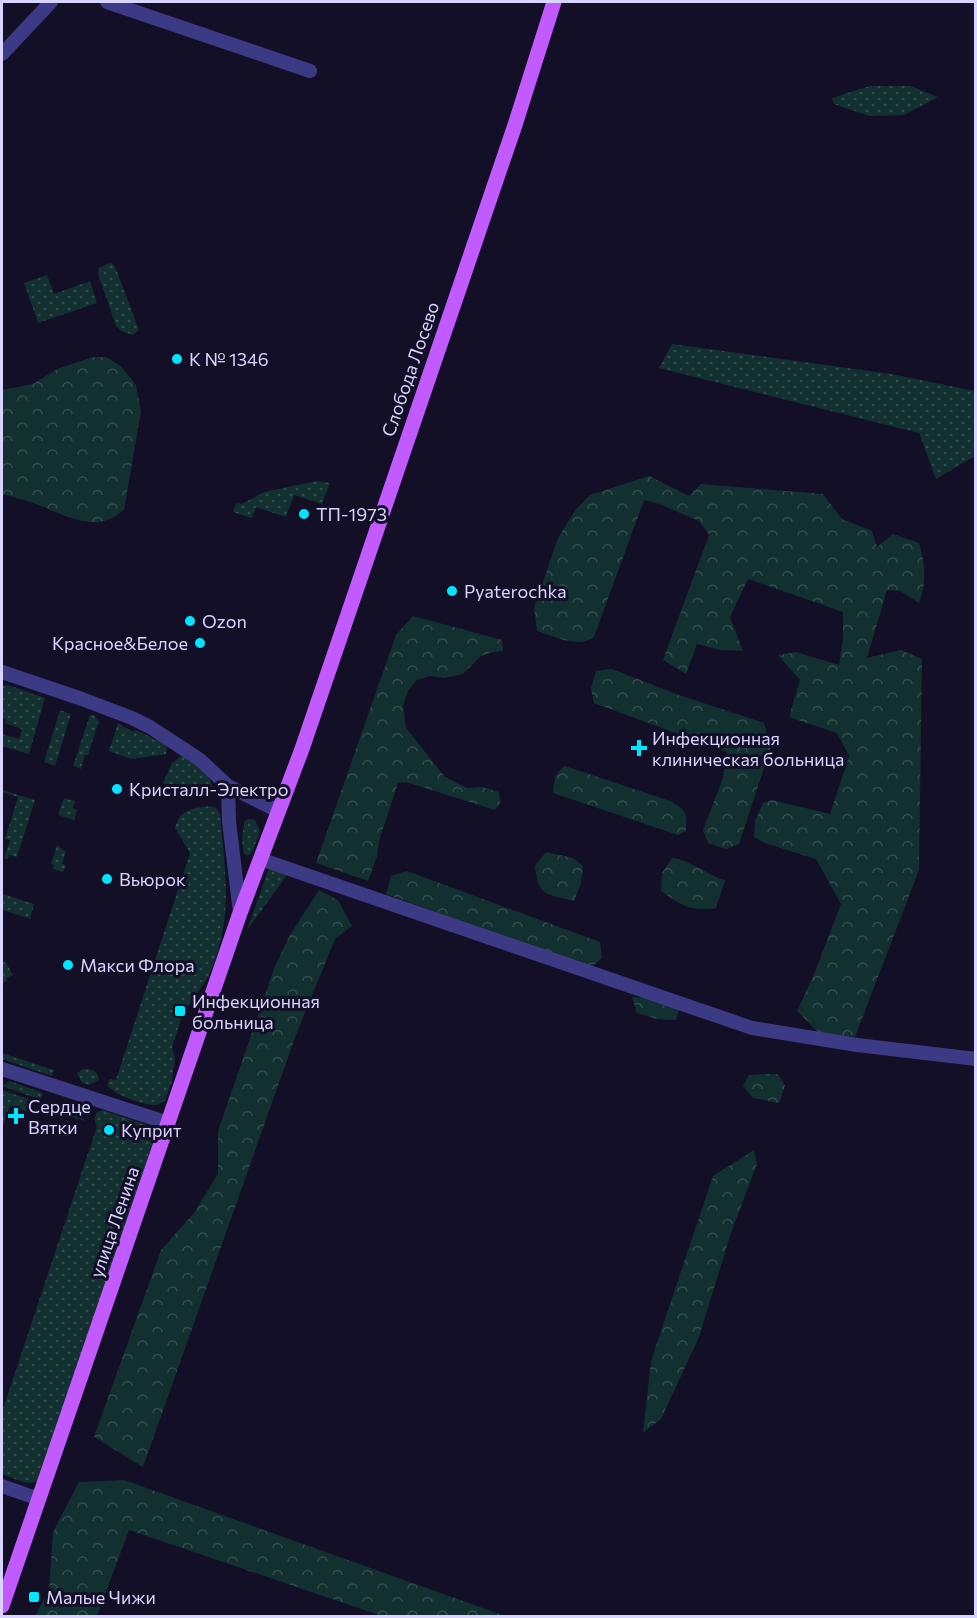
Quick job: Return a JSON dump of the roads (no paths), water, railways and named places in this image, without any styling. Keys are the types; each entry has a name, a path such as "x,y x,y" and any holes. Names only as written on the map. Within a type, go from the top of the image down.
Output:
{"main road":[{"name":"Слобода Лосево","path":"302,749 515,125 554,2"},
{"name":"улица Ленина","path":"2,1606 240,913 302,749"}],"street":[{"path":"2,54 51,2"},
{"path":"106,2 310,71"},
{"path":"2,672 74,696 150,727 199,759 228,786 278,811"},
{"path":"228,786 229,821 240,913"},
{"path":"260,859 752,1028 858,1045 975,1059"},
{"path":"2,1069 168,1123"},
{"path":"2,1486 39,1499"}],"place":[{"name":"К № 1346","path":"177,359"},
{"name":"ТП-1973","path":"304,514"},
{"name":"Pyaterochka","path":"452,591"},
{"name":"Ozon","path":"190,621"},
{"name":"Красное&Белое","path":"200,643"},
{"name":"Инфекционная клиническая больница","path":"639,748"},
{"name":"Кристалл-Электро","path":"117,789"},
{"name":"Вьюрок","path":"107,879"},
{"name":"Макси Флора","path":"68,965"},
{"name":"Инфекционная больница","path":"180,1011"},
{"name":"Сердце Вятки","path":"16,1116"},
{"name":"Куприт","path":"109,1130"},
{"name":"Малые Чижи","path":"34,1597"}]}
